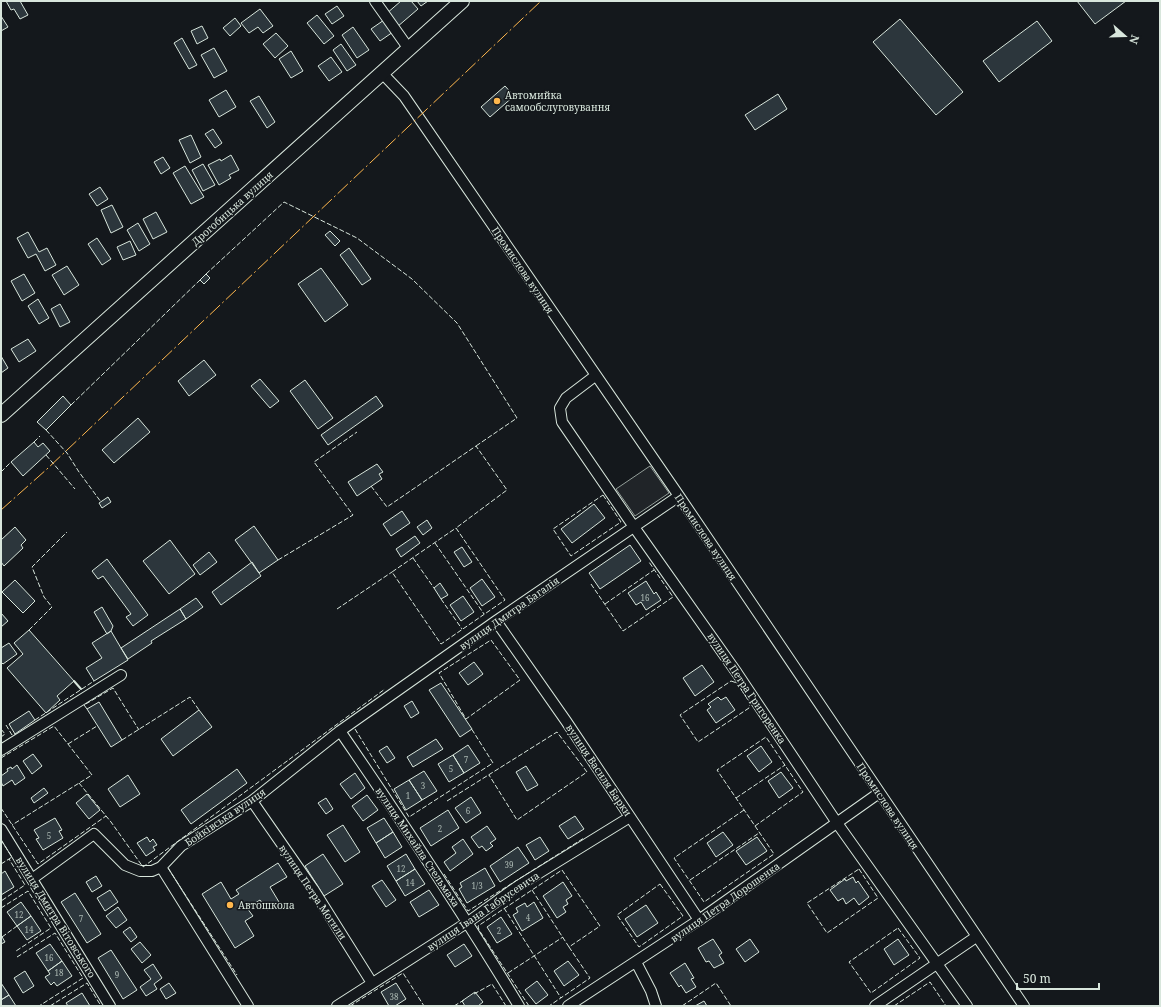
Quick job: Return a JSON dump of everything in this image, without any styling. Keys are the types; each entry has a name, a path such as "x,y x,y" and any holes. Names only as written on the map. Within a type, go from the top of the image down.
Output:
{"main road":[{"name":"Дрогобицька вулиця","path":"1,415 462,1"}],"street":[{"path":"375,1 409,49"},
{"name":"Промислова вулиця","path":"382,73 404,96 678,496 1024,1006"},
{"name":"вулиця Петра Григоренка","path":"595,376 566,398 560,408 562,422 634,527 738,673 837,823 967,1006"},
{"name":"вулиця Дмитра Багалія","path":"340,731 496,621 678,496"},
{"name":"вулиця Василя Барки","path":"496,621 699,920"},
{"path":"1,750 121,675"},
{"name":"Бойківська вулиця","path":"161,867 181,846 252,801 340,731"},
{"name":"вулиця Михайла Стельмаха","path":"340,731 404,824 468,922 519,1006"},
{"name":"вулиця Петра Дорошенка","path":"568,1006 699,920 879,793"},
{"name":"вулиця Петра Могили","path":"252,801 313,889 372,983"},
{"name":"вулиця Івана Габрусевича","path":"337,1006 468,922 518,886 630,817"},
{"name":"вулиця Дмитра Вітовського","path":"1,829 110,1006"},
{"path":"32,879 94,834 125,865 140,871 152,871 161,867 248,1006"},
{"path":"875,1006 976,937"},
{"path":"636,962 651,991 656,1006"}],"shaded area":[{"path":"650,466 669,493 635,516 616,489"}],"building":[{"path":"6,1 20,1 28,15 20,19 14,9 11,10"},
{"path":"401,1 411,1 418,9 397,27 386,14"},
{"path":"417,1 428,1 421,6"},
{"path":"1077,1 1126,1 1095,24"},
{"path":"337,6 344,16 332,24 325,14"},
{"path":"260,9 273,26 263,33 258,27 249,33 241,23"},
{"path":"317,15 334,36 324,44 307,23"},
{"path":"1,16 8,27 1,31"},
{"path":"235,18 241,26 230,36 223,28"},
{"path":"900,19 963,92 936,115 873,42"},
{"path":"384,20 393,32 380,41 371,29"},
{"path":"1037,21 1052,41 999,82 983,61"},
{"path":"202,26 208,38 197,44 191,31"},
{"path":"353,27 369,50 357,58 342,35"},
{"path":"276,33 288,46 275,58 263,44"},
{"path":"182,38 197,65 189,69 174,43"},
{"path":"341,44 356,65 347,71 333,50"},
{"path":"214,48 227,71 214,78 201,55"},
{"path":"291,51 303,71 291,78 279,59"},
{"path":"331,57 342,72 329,81 318,66"},
{"name":"Автомийка самообслуговування","path":"505,86 514,96 490,117 481,107"},
{"path":"226,90 236,107 219,117 209,100"},
{"path":"778,94 787,109 755,130 745,115"},
{"path":"259,96 275,122 267,128 250,101"},
{"path":"213,129 222,143 215,148 205,134"},
{"path":"191,135 201,157 190,163 179,140"},
{"path":"231,155 239,170 229,175 231,178 219,185 208,165 220,159 221,161"},
{"path":"163,157 170,168 161,174 154,162"},
{"path":"203,164 215,185 203,191 192,170"},
{"path":"185,166 204,197 191,204 173,173"},
{"path":"100,187 108,199 97,206 89,194"},
{"path":"112,205 123,227 111,233 101,210"},
{"path":"156,212 167,232 153,239 143,219"},
{"path":"138,223 150,244 139,251 127,230"},
{"path":"330,231 340,241 335,246 325,235"},
{"path":"28,232 39,252 47,248 56,265 45,271 36,254 28,258 17,238"},
{"path":"97,238 111,259 102,265 88,244"},
{"path":"130,241 136,255 123,260 117,247"},
{"path":"349,248 371,279 362,285 340,255"},
{"path":"67,266 79,285 64,295 52,275"},
{"path":"321,268 348,305 325,322 298,284"},
{"path":"24,274 35,293 22,301 11,281"},
{"path":"206,274 210,278 204,284 200,280"},
{"path":"38,299 49,318 39,324 28,306"},
{"path":"60,304 70,322 60,327 51,309"},
{"path":"28,339 36,351 19,362 11,349"},
{"path":"1,356 8,368 1,373"},
{"path":"204,360 216,375 189,396 178,381"},
{"path":"260,379 279,401 270,408 251,386"},
{"path":"305,380 333,418 318,429 290,391"},
{"path":"63,396 71,405 46,430 37,422"},
{"path":"376,396 383,406 328,445 321,435"},
{"path":"138,418 150,432 114,463 102,450"},
{"path":"34,442 38,447 43,443 50,451 23,476 11,462"},
{"path":"377,464 383,472 379,474 382,479 357,496 348,482"},
{"path":"108,497 111,502 102,508 99,503"},
{"path":"594,504 605,518 572,543 561,529"},
{"path":"402,511 410,523 391,536 383,524"},
{"path":"427,520 432,528 423,535 417,527"},
{"path":"254,526 278,560 259,573 235,540"},
{"path":"15,527 26,540 21,545 23,548 4,566 1,562 1,540"},
{"path":"415,536 420,543 401,557 396,549"},
{"path":"170,540 195,574 169,594 143,561"},
{"path":"630,545 641,561 600,589 589,573"},
{"path":"462,547 472,562 464,567 454,552"},
{"path":"209,552 217,562 200,575 193,565"},
{"path":"107,559 148,615 133,626 126,617 131,614 103,576 98,579 92,571"},
{"path":"252,562 261,576 221,605 212,592"},
{"path":"482,579 495,597 482,606 470,588"},
{"path":"15,580 35,601 23,613 2,592"},
{"path":"646,581 654,594 656,592 661,600 646,610 641,602 636,605 628,593"},
{"path":"440,583 448,595 441,599 434,588"},
{"path":"463,596 474,612 461,621 450,605"},
{"path":"196,598 203,607 186,619 180,609"},
{"path":"102,607 113,626 111,631 107,634 94,612"},
{"path":"180,609 186,619 151,641 152,643 128,659 121,648"},
{"path":"1,613 8,621 1,627"},
{"path":"29,630 74,681 57,696 60,700 46,713 7,668 23,654 14,643"},
{"path":"111,631 128,660 94,681 86,668 102,658 92,643"},
{"path":"9,643 17,654 3,664 1,662 1,648"},
{"path":"474,662 483,674 468,685 459,673"},
{"path":"702,665 714,682 695,696 683,678"},
{"path":"441,683 472,729 460,737 429,690"},
{"path":"718,697 721,700 726,697 735,710 716,723 707,710 711,707 708,704"},
{"path":"412,701 419,713 411,718 404,706"},
{"path":"99,702 122,740 111,747 87,709"},
{"path":"199,710 212,727 173,756 161,739"},
{"path":"29,711 35,720 15,734 9,724"},
{"path":"436,739 443,749 413,767 407,757"},
{"path":"468,745 480,763 464,773 453,755"},
{"path":"387,746 395,758 387,763 379,751"},
{"path":"761,746 772,762 759,772 747,756"},
{"path":"33,754 42,766 32,774 23,761"},
{"path":"453,755 464,773 449,782 438,764"},
{"path":"17,765 25,778 15,785 12,780 3,786 1,776 8,771 7,769 11,767 12,769"},
{"path":"526,766 538,785 527,791 516,772"},
{"path":"237,769 247,783 191,824 181,810"},
{"path":"424,771 437,791 422,800 409,780"},
{"path":"781,772 793,788 779,798 768,781"},
{"path":"355,773 365,788 351,799 340,784"},
{"path":"128,775 140,794 120,807 108,789"},
{"path":"409,780 422,800 406,810 394,789"},
{"path":"44,788 48,793 34,803 31,798"},
{"path":"87,794 100,810 89,819 76,803"},
{"path":"367,795 378,810 363,821 352,806"},
{"path":"471,797 481,813 466,823 455,808"},
{"path":"326,798 333,809 326,814 318,803"},
{"path":"448,810 459,828 431,846 420,828"},
{"path":"575,816 584,829 568,839 559,826"},
{"path":"55,818 62,830 59,831 63,838 43,850 36,839 39,838 34,830"},
{"path":"384,818 393,832 376,843 367,828"},
{"path":"343,825 360,852 345,862 327,835"},
{"path":"487,826 496,839 490,843 493,846 486,851 482,846 479,848 471,837"},
{"path":"393,832 402,847 385,858 376,843"},
{"path":"723,832 733,845 716,857 707,843"},
{"path":"147,837 150,842 153,839 157,845 153,847 155,850 146,856 137,843"},
{"path":"540,837 549,851 535,860 526,845"},
{"path":"757,837 767,851 746,865 736,851"},
{"path":"463,839 473,854 450,871 444,862 456,853 452,847"},
{"path":"518,847 529,863 500,882 490,866"},
{"path":"323,854 343,884 324,896 305,866"},
{"path":"406,854 415,869 396,881 387,866"},
{"name":"Автошкола","path":"278,863 287,877 270,887 279,902 267,910 260,900 247,908 253,916 245,921 254,936 235,948 202,894 221,882 231,899 239,894 236,890"},
{"path":"485,868 495,886 467,903 459,889 462,887 460,883"},
{"path":"415,869 425,884 405,896 396,881"},
{"path":"5,871 14,887 1,895 1,874"},
{"path":"96,876 102,886 92,892 86,882"},
{"path":"853,877 856,883 858,881 869,897 859,905 854,898 846,904 843,898 838,901 830,890 845,879 846,881"},
{"path":"382,880 396,900 386,907 372,886"},
{"path":"563,882 572,896 566,900 568,904 563,907 566,912 557,918 543,896"},
{"path":"110,890 118,902 105,911 97,898"},
{"path":"429,890 439,905 419,917 410,902"},
{"path":"75,893 101,934 87,943 61,902"},
{"path":"21,902 31,916 17,926 7,912"},
{"path":"534,902 543,918 522,931 513,915 518,912 516,908 525,903 527,907"},
{"path":"646,905 658,923 637,937 625,919"},
{"path":"118,907 127,920 116,928 106,916"},
{"path":"31,916 41,931 27,940 17,926"},
{"path":"501,917 512,934 497,943 487,927"},
{"path":"130,927 137,937 131,942 123,932"},
{"path":"1,935 5,942 1,944"},
{"path":"713,939 722,953 719,955 724,963 714,968 709,961 706,962 698,948"},
{"path":"750,939 759,952 745,962 736,949"},
{"path":"898,939 909,955 894,965 884,949"},
{"path":"140,942 151,955 142,963 131,949"},
{"path":"50,944 62,961 48,971 36,953"},
{"path":"464,944 472,956 455,967 447,955"},
{"path":"111,950 137,990 123,999 98,958"},
{"path":"62,961 72,976 57,986 54,982 51,985 45,977 50,974 48,971"},
{"path":"568,961 579,975 564,986 554,971"},
{"path":"685,963 694,978 691,979 696,987 686,993 681,985 679,987 670,973"},
{"path":"153,964 162,978 154,984 157,989 146,996 140,987 151,979 144,970"},
{"path":"25,971 34,986 23,993 14,978"},
{"path":"537,981 548,995 536,1004 525,990"},
{"path":"1,983 9,995 1,1000"},
{"path":"169,983 176,993 166,999 160,989"},
{"path":"396,983 406,999 395,1006 389,1006 381,992"},
{"path":"475,992 483,1002 478,1006 465,1006 462,1001"},
{"path":"82,993 90,1006 68,1006 66,1003"},
{"path":"9,995 16,1006 1,1006 1,1000"},
{"path":"704,1001 707,1006 695,1006"}],"fence":[{"path":"206,274 284,202 357,238 412,279 457,323 517,418 476,446"},
{"path":"71,405 200,280"},
{"path":"46,430 67,453 101,502"},
{"path":"278,560 353,515 314,462 357,432"},
{"path":"34,442 40,436"},
{"path":"371,486 387,507 476,446 507,490 456,528"},
{"path":"46,455 75,489"},
{"path":"1,472 11,462"},
{"path":"603,495 621,522 571,556 553,529 603,495"},
{"path":"456,528 505,600 441,644 392,572 456,528"},
{"path":"29,630 52,607 44,597 32,567 67,532"},
{"path":"435,543 484,614"},
{"path":"413,558 434,588"},
{"path":"591,584 623,631 673,597 649,562"},
{"path":"605,604 654,570"},
{"path":"337,609 392,572"},
{"path":"441,599 462,629"},
{"path":"491,640 520,680 466,719 439,673 491,640"},
{"path":"35,720 94,681"},
{"path":"731,681 737,683 750,703 749,708 698,742 680,715 731,681"},
{"path":"87,709 84,705 113,688 139,730"},
{"path":"79,783 111,822 143,867 385,689"},
{"path":"122,740 190,697 199,710"},
{"path":"6,725 12,735 15,734"},
{"path":"1,758 54,726 92,775 12,825"},
{"path":"68,744 97,726"},
{"path":"355,729 409,817 493,763 471,728"},
{"path":"1,729 5,734 1,737"},
{"path":"447,801 557,732 587,772 517,820 489,775"},
{"path":"744,810 674,858 704,902 774,854 767,844 760,833 753,822 717,770 766,737 803,792 755,826"},
{"path":"736,798 785,765"},
{"path":"1,808 38,864 106,816"},
{"path":"690,880 759,833"},
{"path":"444,874 468,911 584,838"},
{"path":"1,840 12,857 9,859 25,885 1,901"},
{"path":"1,864 9,859"},
{"path":"168,868 237,975"},
{"path":"859,869 878,898 827,933 807,903 859,869"},
{"path":"529,1006 479,930 478,926 562,870 600,926 569,947 590,978 549,1006"},
{"path":"660,884 683,916 639,947 617,915 660,884"},
{"path":"532,890 569,947"},
{"path":"1,908 28,891 51,928 16,951"},
{"path":"504,908 561,998"},
{"path":"2,937 17,926"},
{"path":"898,928 920,958 871,993 849,962 898,928"},
{"path":"17,957 55,933 83,978 39,1006"},
{"path":"508,973 563,937"},
{"path":"350,1006 403,973 424,1006"},
{"path":"894,1006 930,982 946,1006"},
{"path":"50,1006 87,983 101,1006"},
{"path":"682,1006 716,983 731,1006"},
{"path":"474,994 492,984 506,1006"},
{"path":"454,1006 464,1000"}],"wall":[{"path":"74,681 81,689"}],"power":[{"path":"1,510 47,469 541,1"}],"place":[{"name":"Автомийка самообслуговування","path":"497,101"},
{"name":"Автошкола","path":"230,905"}]}
